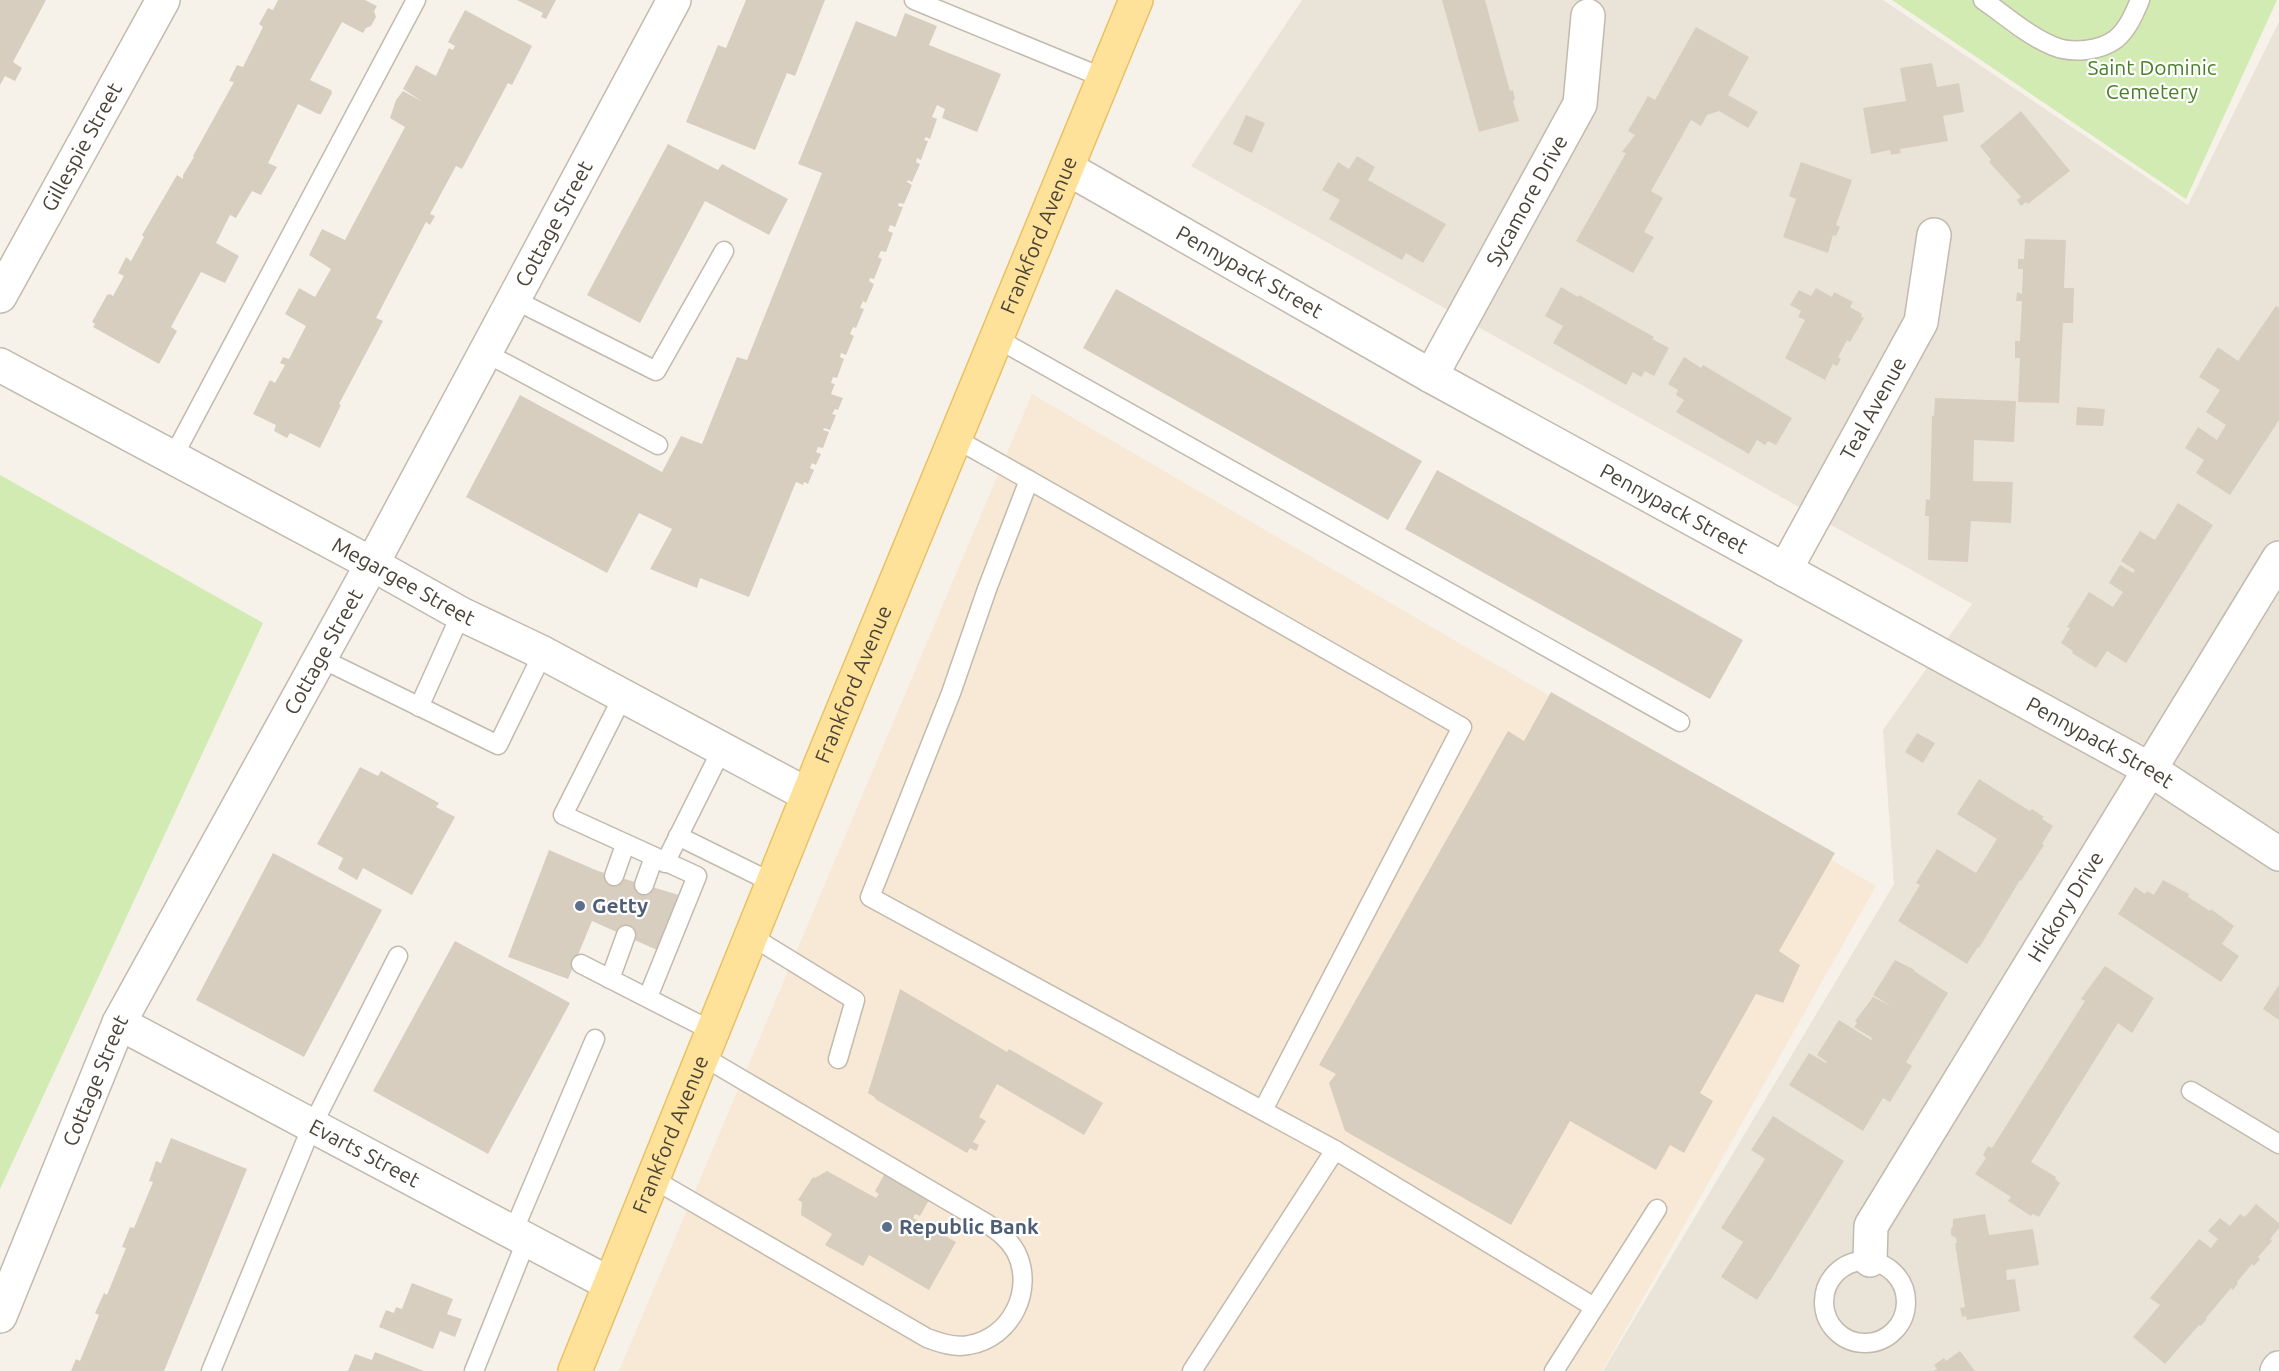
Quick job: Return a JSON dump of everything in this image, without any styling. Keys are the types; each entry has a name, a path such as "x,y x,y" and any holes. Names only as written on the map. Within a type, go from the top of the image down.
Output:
{"main road":[{"name":"Frankford Avenue","path":"575,1371 808,795 1136,0"}],"street":[{"name":"Gillespie Street","path":"0,296 163,0"},
{"name":"Cottage Street","path":"0,1316 119,1023 372,564 674,0"},
{"name":"Sycamore Drive","path":"1431,375 1580,104 1588,16"},
{"name":"Pennypack Street","path":"1067,168 1431,375 2151,770 2279,854"},
{"name":"Teal Avenue","path":"1785,570 1921,322 1934,235"},
{"name":"Megargee Street","path":"0,365 461,614 543,652 808,795"},
{"name":"Hickory Drive","path":"1870,1260 1871,1226 2279,558"},
{"name":"Evarts Street","path":"119,1023 610,1284"}],"lane":[{"path":"173,457 416,0"},
{"path":"914,0 1104,78"},
{"path":"1983,0 2034,35 2053,46 2070,51 2095,49 2115,39 2130,23 2140,0"},
{"path":"515,300 656,371 724,251"},
{"path":"996,338 1680,722"},
{"path":"486,353 658,445"},
{"path":"956,439 1462,728 1263,1110"},
{"path":"1029,480 987,589 951,693 870,897 1335,1150 1594,1307"},
{"path":"419,707 461,614"},
{"path":"320,658 498,745 543,652"},
{"path":"623,696 563,815 697,876 648,997"},
{"path":"644,885 678,836 722,750"},
{"path":"678,836 773,883"},
{"path":"614,876 625,845"},
{"path":"610,979 626,935"},
{"path":"751,936 855,1000 838,1059"},
{"path":"211,1371 312,1126 398,956"},
{"path":"580,964 648,997 707,1044 1003,1235 1016,1251 1023,1270 1023,1291 1016,1310 1004,1327 987,1339 968,1346 947,1345 927,1338 653,1179"},
{"path":"474,1371 520,1236 596,1039"},
{"path":"2192,1091 2279,1144"},
{"path":"1192,1371 1335,1150"},
{"path":"1554,1371 1657,1209"},
{"path":"1870,1260 1884,1264 1896,1272 1904,1285 1907,1299 1905,1313 1899,1326 1888,1336 1875,1342 1861,1343 1847,1339 1835,1331 1827,1319 1824,1304 1825,1290 1832,1277 1842,1267 1855,1261 1870,1260"}],"shaded area":[{"path":"1302,0 1883,0 2188,205 2279,22 2279,1371 1603,1371 1894,884 1883,730 1972,604 1191,166"},
{"path":"1032,394 1876,886 1602,1371 619,1371"}],"green space":[{"name":"Saint Dominic Cemetery","path":"1892,0 2277,0 2186,199"},
{"path":"0,475 263,623 0,1189"}],"building":[{"path":"0,0 46,0 13,62 22,68 15,81 5,76 0,85"},
{"path":"278,0 365,0 377,6 374,11 376,17 363,33 342,22 310,80 331,90 332,93 321,114 298,104 268,163 277,167 261,195 252,191 236,218 230,215 216,243 239,256 225,283 201,272 171,327 177,331 159,364 93,327 95,324 92,322 107,295 113,296 124,276 118,273 126,257 131,261 144,237 142,235 177,175 183,179 183,175 234,82 229,81 237,65 243,67 263,27 259,24 268,8 273,10"},
{"path":"517,0 556,0 546,19 541,17 543,13"},
{"path":"746,0 825,0 795,76 787,73 755,150 686,122 718,45 726,48"},
{"path":"1442,0 1485,0 1510,91 1513,90 1515,100 1513,101 1519,121 1479,132"},
{"path":"465,10 532,46 512,85 508,83 462,169 456,166 430,214 435,216 430,225 426,222 376,318 383,321 339,404 341,405 320,448 290,433 287,438 274,431 276,425 253,414 270,380 275,383 285,365 280,363 283,357 289,359 306,326 285,314 299,288 315,297 331,269 309,255 322,229 345,240 405,127 390,118 396,100 403,91 423,102 403,89 416,65 436,76 449,48 453,50 455,46 448,42"},
{"path":"905,13 937,26 929,45 1001,74 977,132 942,118 945,109 937,105 932,117 937,119 930,139 926,137 924,140 928,141 921,160 917,158 916,162 920,164 912,182 908,180 907,182 912,185 904,204 899,203 898,206 903,207 895,227 890,225 888,231 893,233 886,252 881,251 878,257 882,259 874,279 870,278 869,281 874,284 866,303 863,301 860,308 864,309 856,328 853,327 850,334 854,336 846,355 841,353 840,357 844,359 837,378 833,377 831,383 835,384 831,394 843,398 838,410 835,409 832,414 836,415 830,430 824,428 823,430 829,432 823,448 818,447 816,452 821,454 816,465 812,463 810,468 814,470 808,484 804,482 803,485 796,482 749,597 700,578 697,588 650,569 672,529 639,513 607,573 466,497 520,395 662,472 681,436 702,444 737,357 747,360 822,173 798,164 856,21 896,37"},
{"path":"1696,27 1749,57 1728,95 1758,112 1748,128 1719,111 1707,115 1701,126 1691,120 1651,191 1663,198 1644,232 1654,237 1633,273 1576,241 1626,153 1622,152 1635,135 1628,131 1648,96 1655,100"},
{"path":"1932,63 1937,87 1959,83 1964,112 1943,116 1948,141 1900,149 1901,153 1891,155 1890,150 1871,154 1863,108 1906,101 1900,68"},
{"path":"2021,111 2070,171 2028,204 2026,202 2021,206 2017,200 2021,197 1989,162 1991,160 1980,146"},
{"path":"1246,115 1265,123 1252,153 1233,144"},
{"path":"668,144 718,170 722,164 788,199 769,235 705,201 640,323 587,295"},
{"path":"1357,156 1375,167 1368,180 1446,224 1423,263 1406,253 1402,260 1329,219 1340,200 1322,190 1338,162 1349,169"},
{"path":"1801,162 1852,180 1836,225 1840,227 1836,236 1833,235 1828,253 1783,237 1796,199 1789,196"},
{"path":"2025,239 2066,240 2064,288 2074,288 2073,323 2063,323 2059,403 2018,402 2020,358 2015,358 2015,341 2020,341 2022,301 2016,301 2017,292 2022,294 2023,269 2018,269 2018,259 2024,259"},
{"path":"1561,287 1654,337 1652,339 1669,348 1654,376 1645,371 1641,377 1633,372 1626,385 1553,343 1563,326 1545,316"},
{"path":"1816,288 1832,297 1834,292 1853,302 1850,307 1862,314 1861,317 1864,318 1850,342 1847,340 1838,357 1841,359 1837,366 1833,364 1825,380 1785,358 1805,320 1798,317 1801,311 1790,305 1799,290 1811,296"},
{"path":"1116,289 1422,461 1388,520 1083,348"},
{"path":"2276,306 2279,308 2279,420 2230,495 2196,473 2204,460 2185,448 2198,427 2217,440 2226,425 2206,412 2220,390 2199,377 2218,347 2238,361"},
{"path":"1684,357 1701,368 1703,365 1792,418 1776,445 1768,441 1765,445 1757,440 1749,454 1676,412 1684,400 1676,395 1678,390 1668,384"},
{"path":"1935,398 2016,401 2014,442 1974,440 1973,481 2013,482 2011,523 1971,521 1968,562 1928,560 1929,516 1925,516 1926,499 1930,500 1932,416 1934,416"},
{"path":"2077,407 2105,409 2103,426 2076,425"},
{"path":"1437,470 1743,640 1710,699 1405,529"},
{"path":"2178,503 2213,525 2126,663 2107,651 2096,668 2061,643 2070,628 2067,627 2089,592 2113,607 2123,592 2109,583 2120,565 2133,573 2135,570 2121,561 2140,531 2155,540"},
{"path":"1551,692 1835,853 1779,951 1800,965 1783,1003 1756,994 1700,1093 1713,1101 1684,1153 1670,1145 1656,1170 1570,1121 1511,1225 1345,1131 1329,1083 1336,1074 1319,1065 1508,731 1524,741"},
{"path":"1917,733 1935,743 1923,763 1905,752"},
{"path":"360,767 378,776 381,771 439,803 436,807 455,817 412,895 363,868 357,880 338,869 343,858 317,844"},
{"path":"1979,779 2030,811 2032,809 2053,826 2042,844 2044,845 1967,964 1898,921 1920,885 1916,883 1937,849 1976,873 1997,839 1957,814"},
{"path":"549,850 598,871 679,895 657,950 592,921 568,979 508,957"},
{"path":"273,853 382,910 304,1057 196,1000"},
{"path":"2163,880 2189,894 2188,897 2210,911 2211,909 2234,926 2222,944 2239,956 2221,982 2118,914 2135,887 2145,894 2147,891 2154,895"},
{"path":"455,941 570,1003 488,1154 373,1091"},
{"path":"1895,960 1915,970 1948,993 1906,1062 1912,1066 1890,1102 1883,1098 1863,1131 1789,1085 1809,1053 1827,1062 1817,1055 1839,1020 1871,1040 1872,1038 1854,1027 1857,1023 1855,1021 1873,997 1891,1006 1873,995"},
{"path":"2105,966 2154,998 2132,1033 2118,1023 2031,1162 2056,1177 2055,1179 2060,1183 2039,1217 2033,1214 2031,1216 2008,1201 2011,1197 1975,1174 1986,1158 1983,1155 1988,1146 1992,1148 2085,1001 2081,999"},
{"path":"2279,985 2279,1020 2263,1009"},
{"path":"900,989 1007,1052 1009,1049 1103,1103 1084,1135 997,1084 979,1117 986,1121 973,1142 979,1145 976,1151 970,1148 967,1153 875,1099 868,1093"},
{"path":"1773,1116 1844,1161 1757,1300 1721,1277 1743,1242 1721,1228 1765,1159 1751,1150"},
{"path":"171,1138 247,1169 164,1371 71,1371 76,1359 80,1361 99,1315 95,1313 104,1293 107,1295 126,1248 122,1247 130,1227 134,1228 153,1182 149,1181 156,1161 161,1163"},
{"path":"893,1159 938,1184 920,1216 915,1214 913,1218 956,1242 929,1290 869,1255 863,1266 825,1245 832,1234 801,1215 802,1202 798,1200 813,1177 827,1171 876,1198 879,1194 875,1191"},
{"path":"2256,1204 2279,1223 2279,1228 2270,1239 2272,1241 2258,1257 2260,1259 2254,1266 2252,1264 2233,1290 2231,1288 2201,1326 2199,1325 2165,1364 2133,1337 2160,1305 2150,1298 2199,1239 2211,1248 2218,1239 2208,1231 2220,1218 2230,1226 2240,1214 2245,1217"},
{"path":"1985,1214 1989,1235 2033,1229 2039,1265 2006,1270 2007,1280 2015,1279 2020,1311 1967,1320 1966,1316 1962,1317 1960,1308 1965,1307 1955,1243 1957,1243 1956,1238 1951,1235 1951,1229 1953,1219"},
{"path":"412,1283 453,1299 447,1314 462,1319 455,1337 440,1331 433,1349 379,1327 386,1310 394,1313 396,1307 402,1309"},
{"path":"1960,1351 1975,1371 1934,1371 1937,1369 1934,1365 1944,1358 1946,1361"},
{"path":"375,1352 424,1371 348,1371 355,1354 372,1360"}],"place":[{"name":"Getty","path":"580,906"},
{"name":"Republic Bank","path":"887,1227"}]}
